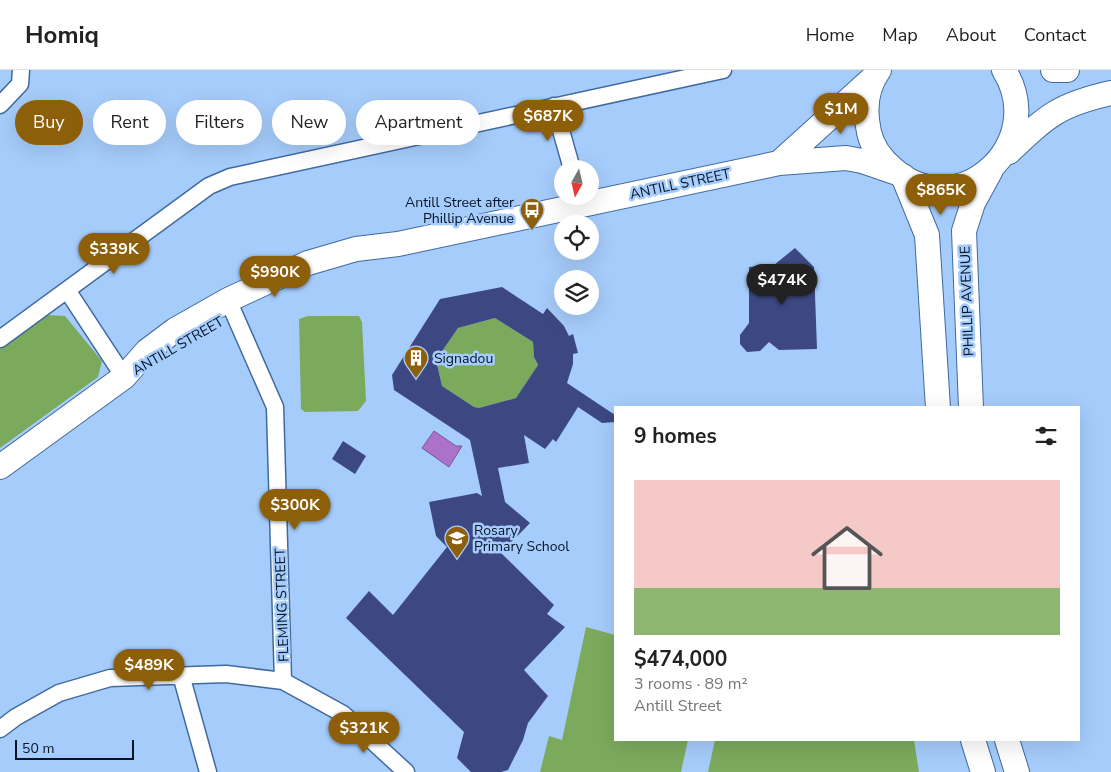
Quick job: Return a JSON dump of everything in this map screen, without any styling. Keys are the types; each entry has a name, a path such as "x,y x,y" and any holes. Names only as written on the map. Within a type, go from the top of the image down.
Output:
{"main road":[{"path":"994,166 1010,145 1017,116 1012,85 1004,70"},
{"path":"1054,70 1067,70"},
{"path":"779,163 877,73"},
{"path":"877,73 866,106 868,128 876,150 900,175 927,236 938,406"},
{"path":"994,166 1052,113 1072,104 1111,93"},
{"name":"ANTILL STREET","path":"599,196 779,163 846,158 862,161 924,185 952,187 966,184 994,166"},
{"name":"PHILLIP AVENUE","path":"971,406 964,232 973,203 994,166"},
{"name":"ANTILL STREET","path":"0,467 124,377 147,351 175,330 231,307 308,263 356,249 398,244 559,205"},
{"path":"974,741 983,772"},
{"path":"1007,741 1017,772"}],"street":[{"path":"0,105 20,84 21,70"},
{"path":"0,339 209,186 230,177 723,70"},
{"path":"554,106 569,160"},
{"name":"ANTILL STREET","path":"67,290 124,377"},
{"name":"FLEMING STREET","path":"231,307 275,407 283,681"},
{"path":"0,729 16,717 59,693 110,678 226,674 283,681 343,714 406,772"},
{"path":"181,675 208,772"}],"green space":[{"path":"47,315 65,316 102,361 98,377 0,448 0,349"},
{"path":"308,316 359,316 362,322 366,401 358,411 305,412 301,409 299,319"},
{"path":"495,318 533,342 534,357 538,365 516,398 479,408 474,407 442,386 436,360 458,328"},
{"path":"586,627 614,635 614,741 688,741 681,772 540,772 549,736 562,740"},
{"path":"715,741 914,741 919,772 708,772"}],"shaded area":[{"path":"434,431 456,446 462,446 449,467 422,448"}],"building":[{"path":"795,248 814,267 817,349 779,350 769,342 760,351 747,352 740,344 740,335 749,323 749,267 774,265"},
{"path":"502,287 543,314 547,308 564,326 569,336 573,334 578,353 573,354 573,364 567,383 614,414 614,422 602,423 578,407 556,442 553,439 545,449 524,435 529,463 498,468 505,502 530,523 501,553 554,605 547,614 565,627 524,670 548,696 528,723 523,740 508,770 501,772 471,772 457,758 464,732 346,618 369,591 393,615 447,547 436,536 429,502 477,493 482,496 470,440 394,390 392,375 440,299","holes":["495,318 533,342 534,357 538,365 516,398 479,408 474,407 442,386 436,360 458,328"]},
{"path":"343,441 366,456 355,474 332,459"}],"place":[{"name":"Antill Street after Phillip Avenue","path":"532,231"},
{"name":"Signadou","path":"416,379"},
{"name":"Rosary Primary School","path":"457,559"}]}
